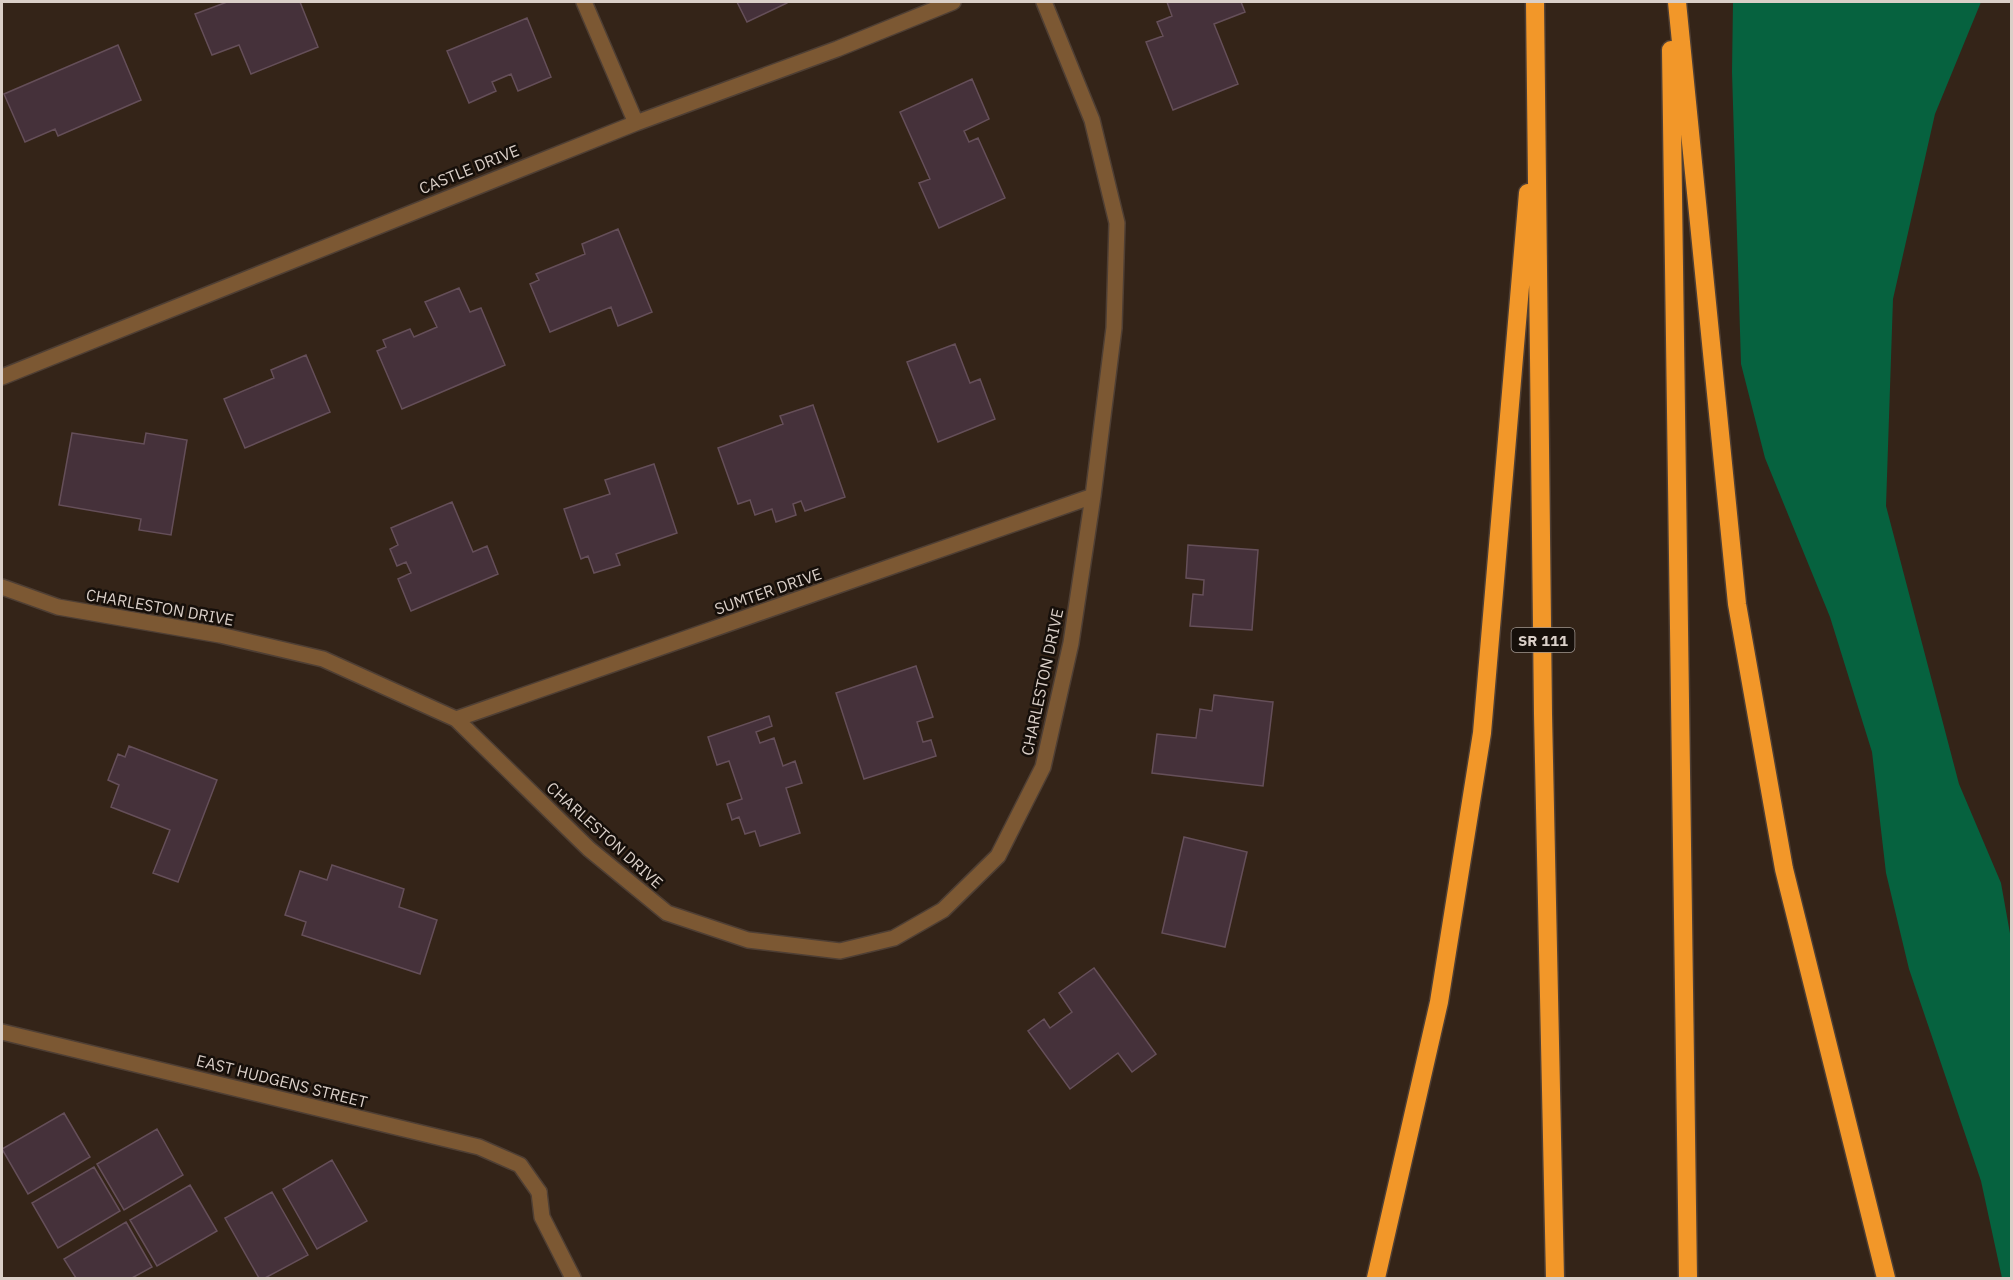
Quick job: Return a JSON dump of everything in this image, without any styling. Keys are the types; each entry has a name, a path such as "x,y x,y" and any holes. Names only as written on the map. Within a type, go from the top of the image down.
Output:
{"highway":[{"name":"SR 111","path":"1535,2 1544,725 1555,1278"},
{"path":"1671,2 1688,1278"},
{"path":"1677,2 1737,604 1784,869 1886,1278"},
{"path":"1376,1278 1439,1002 1482,733 1537,83"}],"street":[{"path":"584,2 636,123"},
{"name":"CASTLE DRIVE","path":"2,377 636,123 837,49 953,2"},
{"name":"CHARLESTON DRIVE","path":"2,587 58,607 220,635 323,659 456,719 589,849 667,913 748,940 840,951 894,938 943,910 998,856 1043,767 1071,643 1093,496 1114,328 1117,223 1092,120 1044,2"},
{"name":"SUMTER DRIVE","path":"456,719 1093,496"},
{"name":"EAST HUDGENS STREET","path":"2,1032 479,1147 520,1165 539,1192 542,1217 573,1278"}],"green space":[{"path":"1733,2 1981,2 1935,114 1893,299 1886,506 1959,784 2001,883 2011,939 2011,1278 2002,1278 1981,1181 1909,969 1886,873 1872,752 1830,617 1765,458 1741,364 1732,72"}],"building":[{"path":"227,2 300,2 318,47 251,74 239,45 212,55 195,14"},
{"path":"737,2 787,2 787,3 747,22"},
{"path":"1167,2 1241,2 1245,12 1214,24 1238,84 1173,110 1146,42 1163,36 1157,22 1172,16"},
{"path":"527,18 551,77 518,91 511,74 492,82 496,91 469,103 447,51"},
{"path":"118,45 141,100 58,136 55,129 25,142 4,94"},
{"path":"972,79 989,119 964,131 969,142 978,138 1005,198 939,228 919,183 930,179 900,112"},
{"path":"618,229 652,312 618,326 611,307 550,332 530,284 539,280 536,274 585,254 582,244"},
{"path":"459,288 470,312 481,308 505,365 402,409 377,351 386,347 383,340 410,329 414,337 437,327 425,302"},
{"path":"955,344 970,383 980,379 995,419 938,442 907,362"},
{"path":"306,355 330,412 245,448 224,399 274,378 271,370"},
{"path":"813,405 845,497 805,511 801,501 793,504 796,515 776,522 772,509 755,515 750,500 738,504 718,448 783,424 780,416"},
{"path":"72,433 144,444 146,433 187,440 171,535 139,530 141,519 59,505"},
{"path":"654,464 677,533 616,554 620,565 594,573 588,556 581,559 564,509 610,494 605,480"},
{"path":"452,502 473,552 487,546 498,574 411,611 398,579 411,573 406,562 397,566 390,549 398,545 391,528"},
{"path":"1188,545 1258,550 1252,630 1190,626 1193,594 1203,595 1204,580 1186,578"},
{"path":"916,666 933,717 917,722 923,742 931,740 936,756 864,779 836,693"},
{"path":"1214,695 1273,702 1263,786 1152,773 1157,734 1196,738 1200,709 1212,711"},
{"path":"769,716 772,726 756,732 760,743 774,738 783,766 795,761 802,783 786,788 800,833 760,846 755,831 745,834 739,817 732,820 727,804 742,799 729,761 717,765 708,737"},
{"path":"129,746 217,780 178,882 153,873 170,830 111,807 119,785 108,780 118,754 125,757"},
{"path":"1184,837 1247,852 1225,947 1162,933"},
{"path":"332,865 404,889 399,907 437,920 420,974 302,935 306,922 285,915 300,871 327,880"},
{"path":"1094,968 1156,1054 1132,1072 1118,1053 1070,1089 1028,1031 1044,1019 1050,1028 1072,1012 1059,993"},
{"path":"64,1113 90,1157 28,1194 2,1149"},
{"path":"157,1129 183,1175 124,1210 97,1164"},
{"path":"332,1160 367,1221 317,1249 283,1189"},
{"path":"94,1167 120,1211 58,1248 32,1203"},
{"path":"190,1185 217,1231 157,1266 130,1220"},
{"path":"272,1192 308,1255 265,1278 259,1278 225,1218"},
{"path":"126,1222 152,1267 132,1278 76,1278 64,1259"}]}
